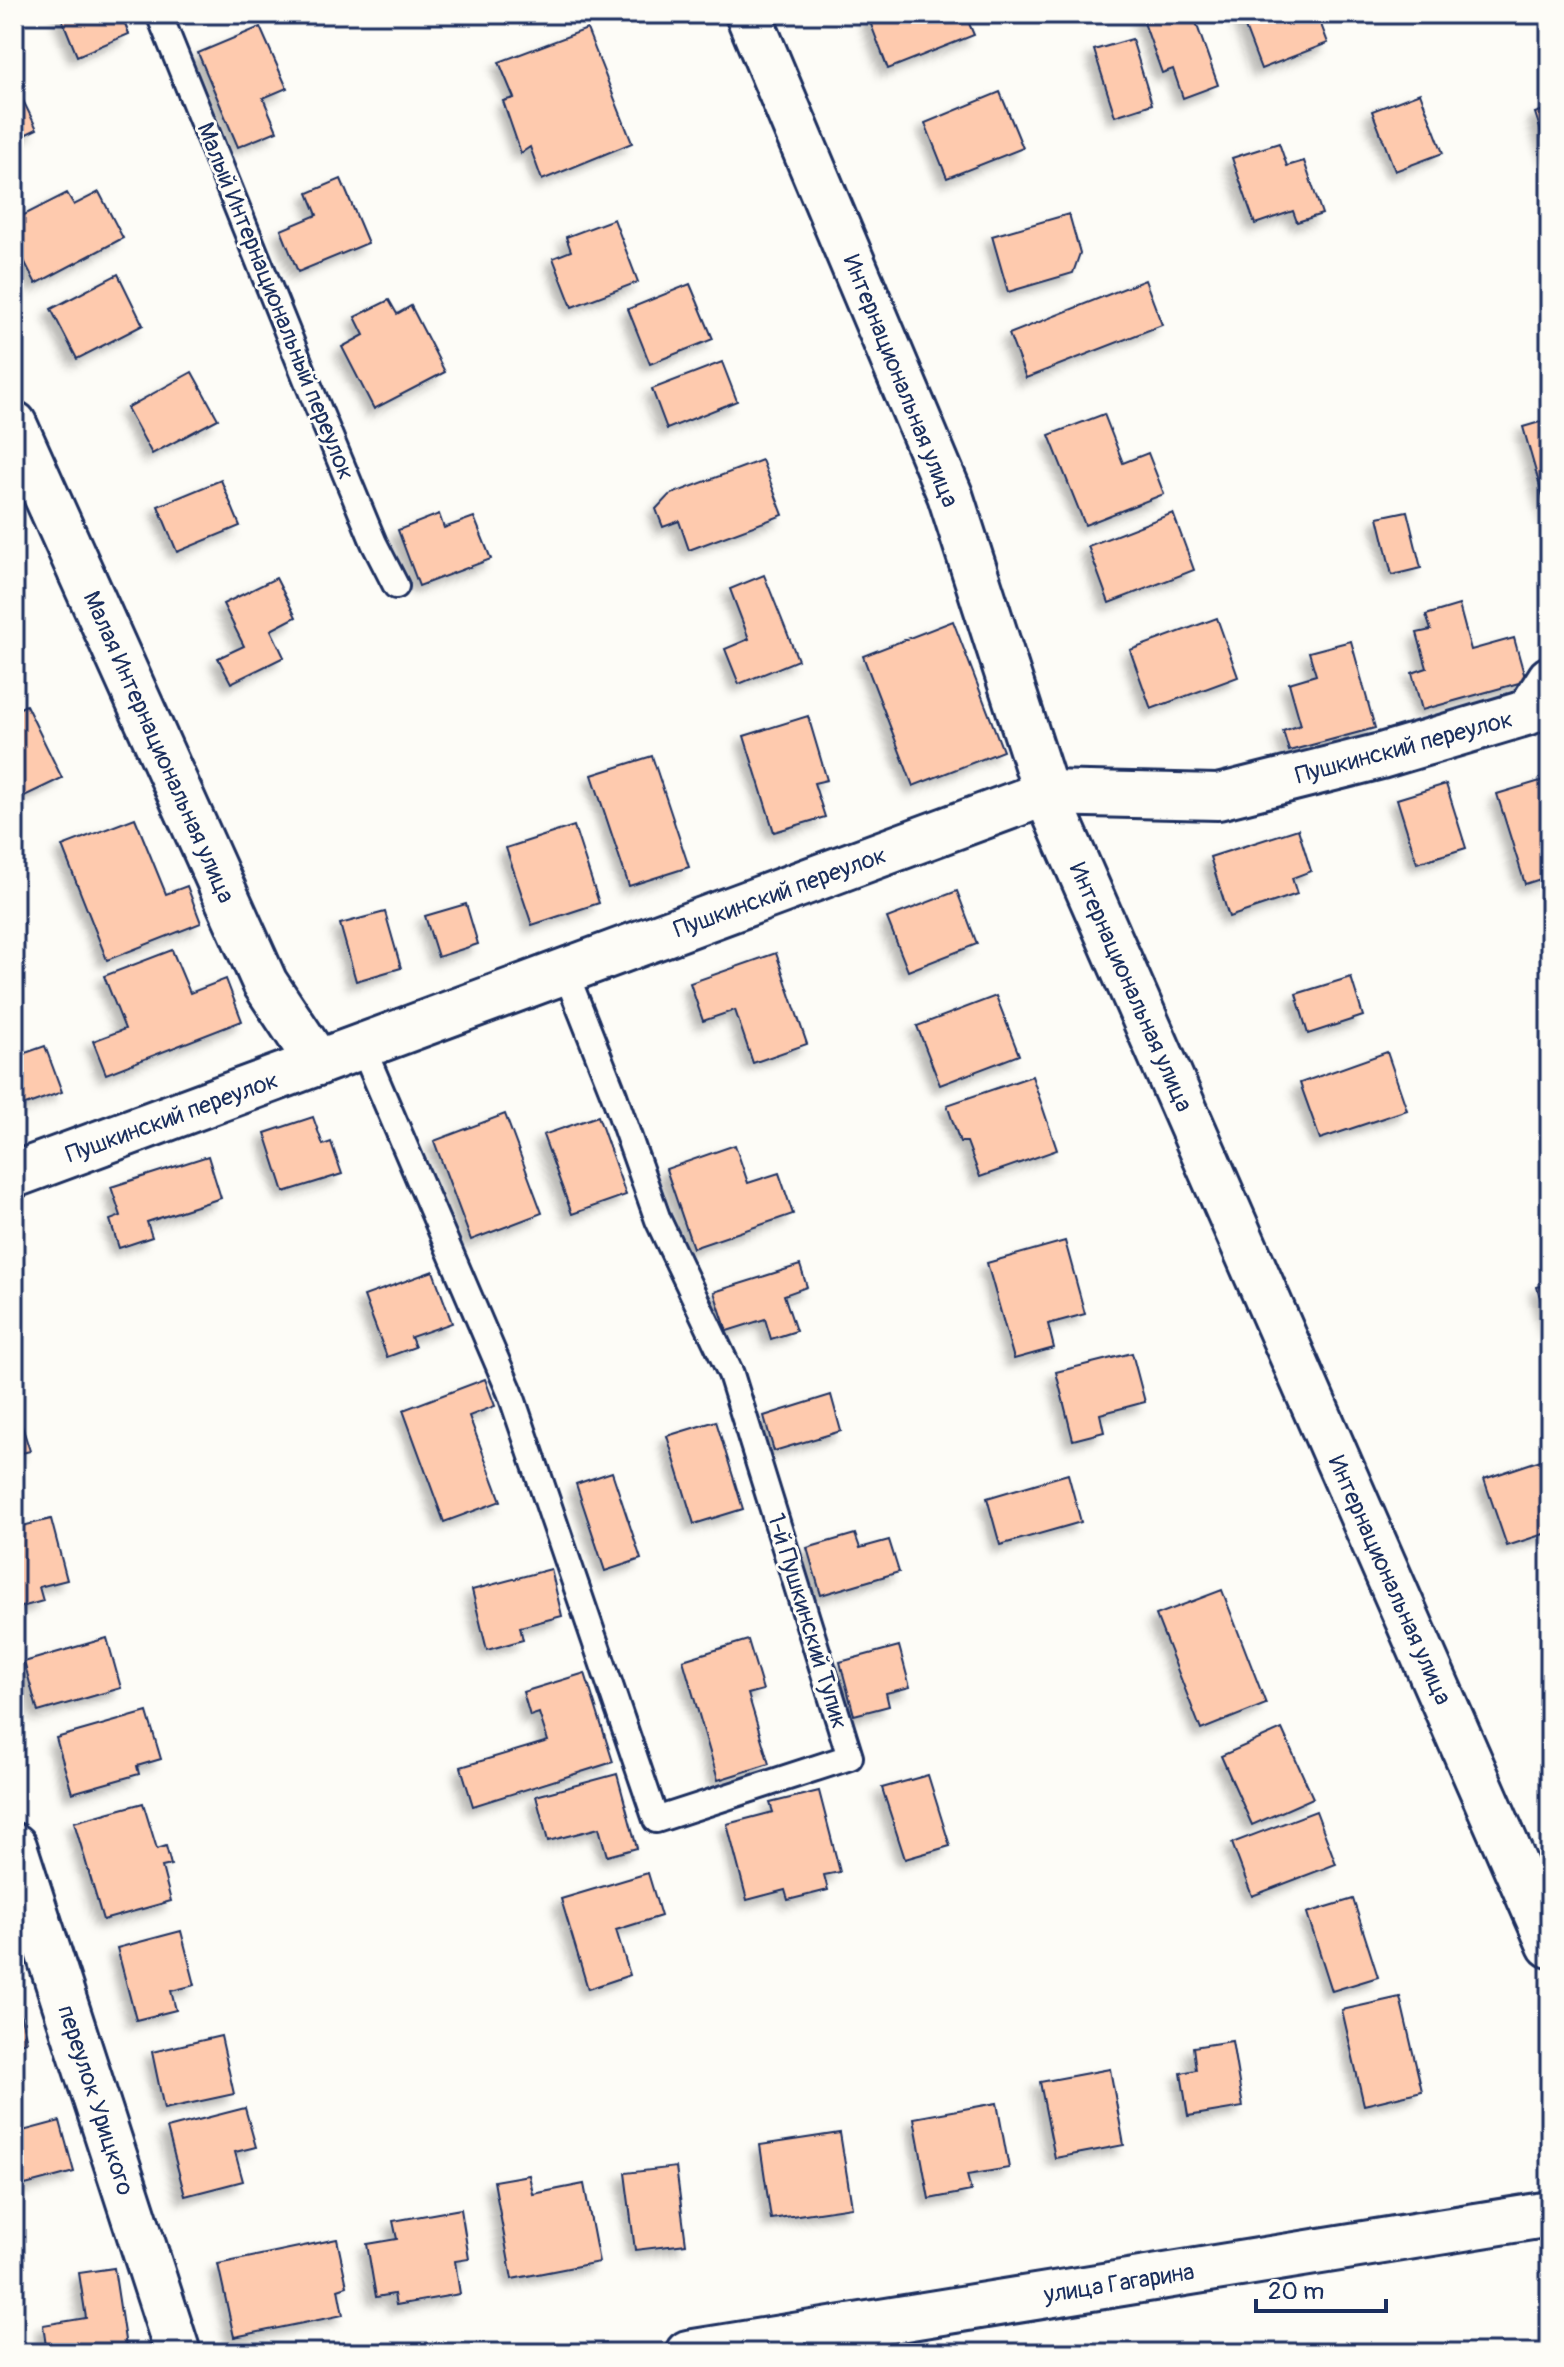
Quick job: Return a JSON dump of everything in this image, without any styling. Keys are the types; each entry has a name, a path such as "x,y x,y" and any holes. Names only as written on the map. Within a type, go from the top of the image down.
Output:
{"street":[{"name":"Интернациональная улица","path":"748,14 950,495 1046,793 1550,1945"},
{"name":"Малая Интернациональная улица","path":"14,424 265,983 318,1063"},
{"name":"Пушкинский переулок","path":"14,1175 1046,793 1218,797 1381,756 1529,712 1550,679"},
{"name":"переулок Урицкого","path":"14,1846 178,2353"},
{"name":"улица Гагарина","path":"688,2353 1550,2214"}],"lane":[{"name":"Малый Интернациональный переулок","path":"159,14 374,543 396,586"},
{"name":"1-й Пушкинский Тупик","path":"362,1046 510,1392 656,1820 850,1757 731,1374 658,1220 614,1095 565,971"}],"building":[{"path":"60,14 121,14 129,34 77,56"},
{"path":"867,14 965,14 974,35 888,69"},
{"path":"1141,14 1169,14 1171,20 1193,14 1218,85 1183,98 1173,69 1162,73"},
{"path":"1240,14 1317,14 1328,43 1261,69"},
{"path":"260,27 287,88 263,98 277,131 238,147 198,53"},
{"path":"587,29 632,143 542,180 530,147 521,153 503,101 514,98 499,62"},
{"path":"1132,39 1152,104 1115,116 1094,50"},
{"path":"14,82 37,129 14,140"},
{"path":"1000,92 1023,148 947,178 925,123"},
{"path":"1420,93 1443,153 1395,171 1372,111"},
{"path":"1550,108 1550,159 1535,113"},
{"path":"1279,143 1287,166 1304,161 1322,214 1297,222 1293,211 1255,224 1232,158"},
{"path":"341,179 368,243 298,272 281,230 317,215 308,193"},
{"path":"99,192 123,238 36,284 14,241 14,220 67,193 74,205"},
{"path":"1069,214 1080,253 1073,273 1008,292 992,236"},
{"path":"614,219 638,282 572,307 553,258 571,251 566,237"},
{"path":"118,274 143,325 77,359 51,309"},
{"path":"1145,280 1162,325 1026,378 1009,334"},
{"path":"690,284 713,339 650,364 628,309"},
{"path":"389,300 397,314 411,306 445,372 374,409 342,347 364,335 355,317"},
{"path":"722,362 737,401 667,429 652,389"},
{"path":"192,372 218,419 152,454 127,408"},
{"path":"1104,414 1123,463 1148,453 1164,494 1085,525 1049,435"},
{"path":"1550,419 1550,521 1523,427"},
{"path":"762,460 783,515 689,550 679,521 663,527 656,509 669,495"},
{"path":"221,480 240,526 177,552 158,506"},
{"path":"1407,511 1421,568 1392,575 1378,517"},
{"path":"1173,513 1194,570 1109,603 1088,546"},
{"path":"439,514 444,528 474,517 491,559 419,586 398,530"},
{"path":"764,575 798,660 739,684 725,649 749,639 730,589"},
{"path":"276,578 296,617 271,630 284,657 231,683 218,658 244,646 223,604"},
{"path":"1459,605 1471,650 1514,638 1526,681 1422,710 1412,673 1427,668 1417,633 1431,630 1426,615"},
{"path":"1217,618 1238,677 1151,709 1130,650"},
{"path":"953,621 1003,751 913,786 863,656"},
{"path":"1351,641 1375,728 1289,751 1283,731 1301,725 1289,683 1316,675 1309,652"},
{"path":"26,705 62,778 14,801 14,711"},
{"path":"808,716 827,780 814,783 825,817 774,832 744,736"},
{"path":"652,756 689,867 629,886 592,775"},
{"path":"1550,778 1550,876 1525,884 1497,794"},
{"path":"1446,784 1466,848 1417,863 1397,799"},
{"path":"135,818 166,894 187,886 201,923 107,960 62,846"},
{"path":"574,826 599,903 532,925 506,848"},
{"path":"1298,829 1311,871 1292,878 1297,894 1229,917 1210,857"},
{"path":"957,891 977,944 908,971 887,918"},
{"path":"466,904 478,944 438,957 425,916"},
{"path":"385,912 401,968 356,981 340,924"},
{"path":"172,950 190,993 226,979 242,1021 106,1074 93,1041 125,1029 104,976"},
{"path":"776,953 807,1044 753,1063 735,1010 703,1021 690,983"},
{"path":"1351,977 1363,1016 1308,1034 1296,994"},
{"path":"996,996 1019,1055 940,1085 917,1026"},
{"path":"45,1046 62,1092 14,1109 14,1057"},
{"path":"1387,1052 1407,1110 1320,1139 1300,1083"},
{"path":"1032,1076 1057,1150 980,1177 967,1142 960,1142 947,1105"},
{"path":"505,1114 542,1213 471,1240 434,1141"},
{"path":"598,1116 626,1195 572,1214 543,1135"},
{"path":"313,1117 323,1145 331,1142 342,1174 284,1192 265,1133"},
{"path":"735,1145 748,1183 779,1173 793,1214 693,1248 666,1169"},
{"path":"208,1156 221,1198 147,1222 152,1237 119,1248 110,1220 121,1216 111,1187"},
{"path":"1065,1241 1085,1314 1048,1324 1054,1348 1014,1359 987,1263"},
{"path":"800,1265 807,1287 784,1295 796,1331 771,1339 765,1319 727,1331 714,1292"},
{"path":"433,1271 452,1323 411,1337 415,1347 387,1357 364,1296"},
{"path":"1550,1284 1550,1332 1537,1287"},
{"path":"1132,1353 1145,1402 1100,1414 1104,1432 1073,1440 1056,1372"},
{"path":"485,1379 495,1406 469,1416 501,1501 444,1522 403,1410"},
{"path":"831,1395 841,1431 774,1451 764,1416"},
{"path":"14,1401 30,1451 14,1455"},
{"path":"716,1421 743,1509 694,1524 667,1436"},
{"path":"1550,1457 1550,1532 1507,1546 1484,1479"},
{"path":"612,1472 641,1559 605,1571 576,1484"},
{"path":"1068,1474 1081,1522 1000,1545 987,1498"},
{"path":"51,1519 67,1580 39,1587 43,1601 14,1609 14,1528"},
{"path":"855,1534 860,1548 889,1540 899,1572 821,1595 807,1548"},
{"path":"551,1569 562,1616 520,1627 523,1640 487,1650 472,1590"},
{"path":"1222,1590 1266,1704 1201,1730 1156,1615"},
{"path":"107,1638 121,1688 38,1712 24,1662"},
{"path":"748,1640 763,1690 748,1694 769,1764 718,1780 683,1660"},
{"path":"899,1646 910,1687 886,1693 889,1706 854,1715 840,1662"},
{"path":"585,1673 613,1762 473,1806 461,1767 548,1741 539,1713 530,1716 523,1692"},
{"path":"147,1712 161,1759 137,1766 139,1774 72,1793 56,1738"},
{"path":"1282,1729 1313,1798 1252,1825 1221,1756"},
{"path":"617,1774 637,1848 607,1856 599,1828 548,1841 536,1796"},
{"path":"928,1775 950,1846 905,1859 882,1788"},
{"path":"819,1791 840,1872 824,1875 828,1890 788,1900 785,1890 747,1900 727,1824 773,1812 770,1803"},
{"path":"143,1803 157,1849 166,1846 171,1865 162,1867 171,1901 103,1920 74,1822"},
{"path":"1316,1811 1336,1864 1252,1896 1232,1843"},
{"path":"648,1873 661,1916 616,1930 630,1975 588,1989 561,1899"},
{"path":"1353,1899 1378,1977 1332,1991 1307,1913"},
{"path":"181,1931 195,1985 171,1991 176,2010 136,2020 117,1948"},
{"path":"1400,1997 1422,2091 1364,2105 1342,2010"},
{"path":"19,2009 27,2041 14,2045 14,2010"},
{"path":"221,2036 234,2094 164,2109 152,2052"},
{"path":"1232,2041 1243,2107 1188,2116 1181,2073 1196,2070 1193,2047"},
{"path":"1110,2069 1124,2145 1055,2158 1040,2082"},
{"path":"997,2103 1009,2168 967,2175 971,2191 929,2199 914,2118"},
{"path":"245,2108 256,2147 235,2152 243,2181 185,2196 167,2128"},
{"path":"60,2121 74,2172 14,2188 14,2123 23,2131"},
{"path":"840,2133 852,2207 771,2219 760,2145"},
{"path":"676,2167 686,2244 635,2250 625,2173"},
{"path":"529,2175 533,2194 584,2184 599,2262 512,2279 494,2181"},
{"path":"461,2209 469,2259 455,2261 460,2294 396,2305 394,2294 376,2297 367,2244 397,2239 393,2221"},
{"path":"337,2239 347,2286 338,2289 343,2315 234,2337 218,2264"},
{"path":"114,2268 127,2353 47,2353 43,2325 86,2318 79,2273"}]}
